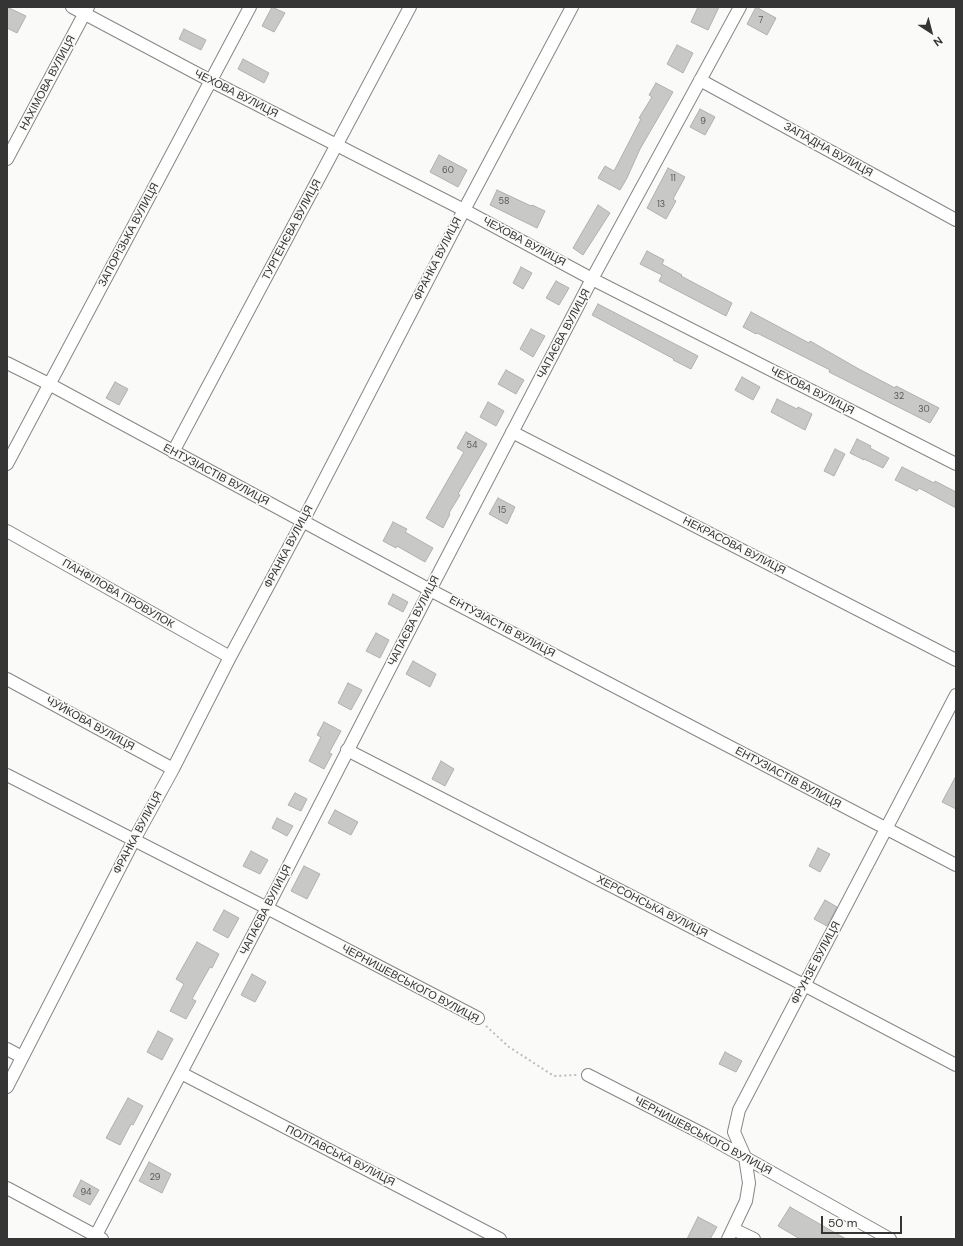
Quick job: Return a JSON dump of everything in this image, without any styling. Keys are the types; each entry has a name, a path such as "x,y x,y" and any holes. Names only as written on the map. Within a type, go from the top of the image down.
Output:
{"street":[{"name":"ЧЕХОВА ВУЛИЦЯ","path":"72,7 86,10 211,81 464,210 592,279 956,464"},
{"name":"ЗАПОРІЗЬКА ВУЛИЦЯ","path":"7,464 250,7"},
{"name":"ТУРГЕНЄВА ВУЛИЦЯ","path":"173,452 410,7"},
{"name":"ФРАНКА ВУЛИЦЯ","path":"7,1087 134,840 303,522 464,210 572,7"},
{"name":"ЧАПАЄВА ВУЛИЦЯ","path":"97,1238 180,1073 267,908 512,432 592,279 740,7"},
{"name":"НАХІМОВА ВУЛИЦЯ","path":"7,160 86,10"},
{"name":"ЗАПАДНА ВУЛИЦЯ","path":"700,80 956,220"},
{"name":"ЕНТУЗІАСТІВ ВУЛИЦЯ","path":"7,363 49,384 430,590 956,865"},
{"name":"НЕКРАСОВА ВУЛИЦЯ","path":"512,432 956,660"},
{"name":"ПАНФІЛОВА ПРОВУЛОК","path":"7,531 230,658"},
{"name":"ЧУЙКОВА ВУЛИЦЯ","path":"7,679 173,769"},
{"name":"ФРУНЗЕ ВУЛИЦЯ","path":"730,1234 746,1201 749,1183 745,1157 734,1132 739,1110 956,695"},
{"name":"ХЕРСОНСЬКА ВУЛИЦЯ","path":"347,750 804,985 956,1065"},
{"name":"ЧЕРНИШЕВСЬКОГО ВУЛИЦЯ","path":"7,775 478,1018"},
{"path":"7,1049 22,1057"},
{"name":"ПОЛТАВСЬКА ВУЛИЦЯ","path":"180,1073 500,1239"},
{"name":"ЧЕРНИШЕВСЬКОГО ВУЛИЦЯ","path":"588,1075 745,1157 890,1239"},
{"path":"7,1188 97,1238"},
{"path":"730,1234 754,1239"}],"path":[{"name":"ЧЕРНИШЕВСЬКОГО ВУЛИЦЯ","path":"478,1018 509,1047 554,1076 588,1075"}],"building":[{"path":"7,7 26,16 17,33 7,28"},
{"path":"272,7 285,13 274,32 262,26"},
{"path":"698,7 719,7 708,30 691,22"},
{"path":"756,7 776,18 767,35 747,24"},
{"path":"184,29 206,40 201,50 179,39"},
{"path":"677,45 693,53 683,73 667,64"},
{"path":"243,59 269,73 264,83 238,69"},
{"path":"656,83 673,92 640,149 620,190 598,178 605,166 614,171 641,119 639,118 652,97 649,95"},
{"path":"700,109 715,117 705,135 690,127"},
{"path":"439,155 467,170 458,187 430,172"},
{"path":"668,168 685,177 673,199 676,201 666,219 647,208"},
{"path":"497,190 545,211 537,228 490,205"},
{"path":"598,205 610,213 583,255 573,248"},
{"path":"647,251 664,260 662,264 682,275 681,276 732,303 726,316 659,281 662,275 640,264"},
{"path":"521,267 532,273 523,289 513,283"},
{"path":"556,281 569,288 559,305 546,298"},
{"path":"598,304 698,356 691,369 592,315"},
{"path":"751,312 809,343 810,341 895,388 896,386 939,408 930,423 829,372 830,370 743,327"},
{"path":"531,329 545,336 533,357 520,349"},
{"path":"506,370 524,380 516,394 498,384"},
{"path":"742,377 760,387 753,400 735,390"},
{"path":"115,382 128,389 119,405 106,398"},
{"path":"777,399 797,409 798,407 812,414 805,430 771,412"},
{"path":"488,402 504,411 496,426 480,417"},
{"path":"466,432 487,444 458,494 460,495 449,513 450,514 443,528 426,518 464,452 457,448"},
{"path":"857,439 889,458 883,468 850,453"},
{"path":"835,449 845,454 834,476 824,471"},
{"path":"902,467 956,492 956,508 919,488 917,491 895,480"},
{"path":"498,498 515,507 507,524 489,514"},
{"path":"393,522 407,529 405,532 433,548 425,562 397,546 396,548 383,541"},
{"path":"393,594 408,602 403,612 388,604"},
{"path":"376,633 389,640 380,658 366,651"},
{"path":"413,661 436,674 430,687 406,674"},
{"path":"348,683 362,690 351,710 338,703"},
{"path":"324,722 341,731 329,753 332,754 324,769 309,761 321,737 317,735"},
{"path":"441,761 454,769 445,786 432,779"},
{"path":"956,776 956,809 942,802"},
{"path":"295,793 307,799 301,811 288,805"},
{"path":"335,810 358,822 351,835 328,823"},
{"path":"277,818 293,826 287,836 272,828"},
{"path":"818,848 830,854 820,872 809,866"},
{"path":"251,851 268,860 260,874 243,866"},
{"path":"304,866 320,874 307,899 291,891"},
{"path":"825,900 837,907 827,926 814,919"},
{"path":"224,910 239,918 228,938 213,930"},
{"path":"197,942 219,954 212,968 210,967 192,999 196,1001 186,1019 170,1011 184,984 176,979"},
{"path":"252,974 266,982 255,1002 241,995"},
{"path":"158,1031 173,1039 162,1060 147,1052"},
{"path":"725,1052 742,1061 736,1072 719,1064"},
{"path":"128,1098 143,1106 120,1145 106,1138"},
{"path":"149,1162 171,1174 162,1193 139,1181"},
{"path":"81,1180 99,1190 90,1205 73,1196"},
{"path":"790,1207 846,1239 800,1239 778,1226"},
{"path":"698,1217 717,1227 710,1239 687,1239"}]}
